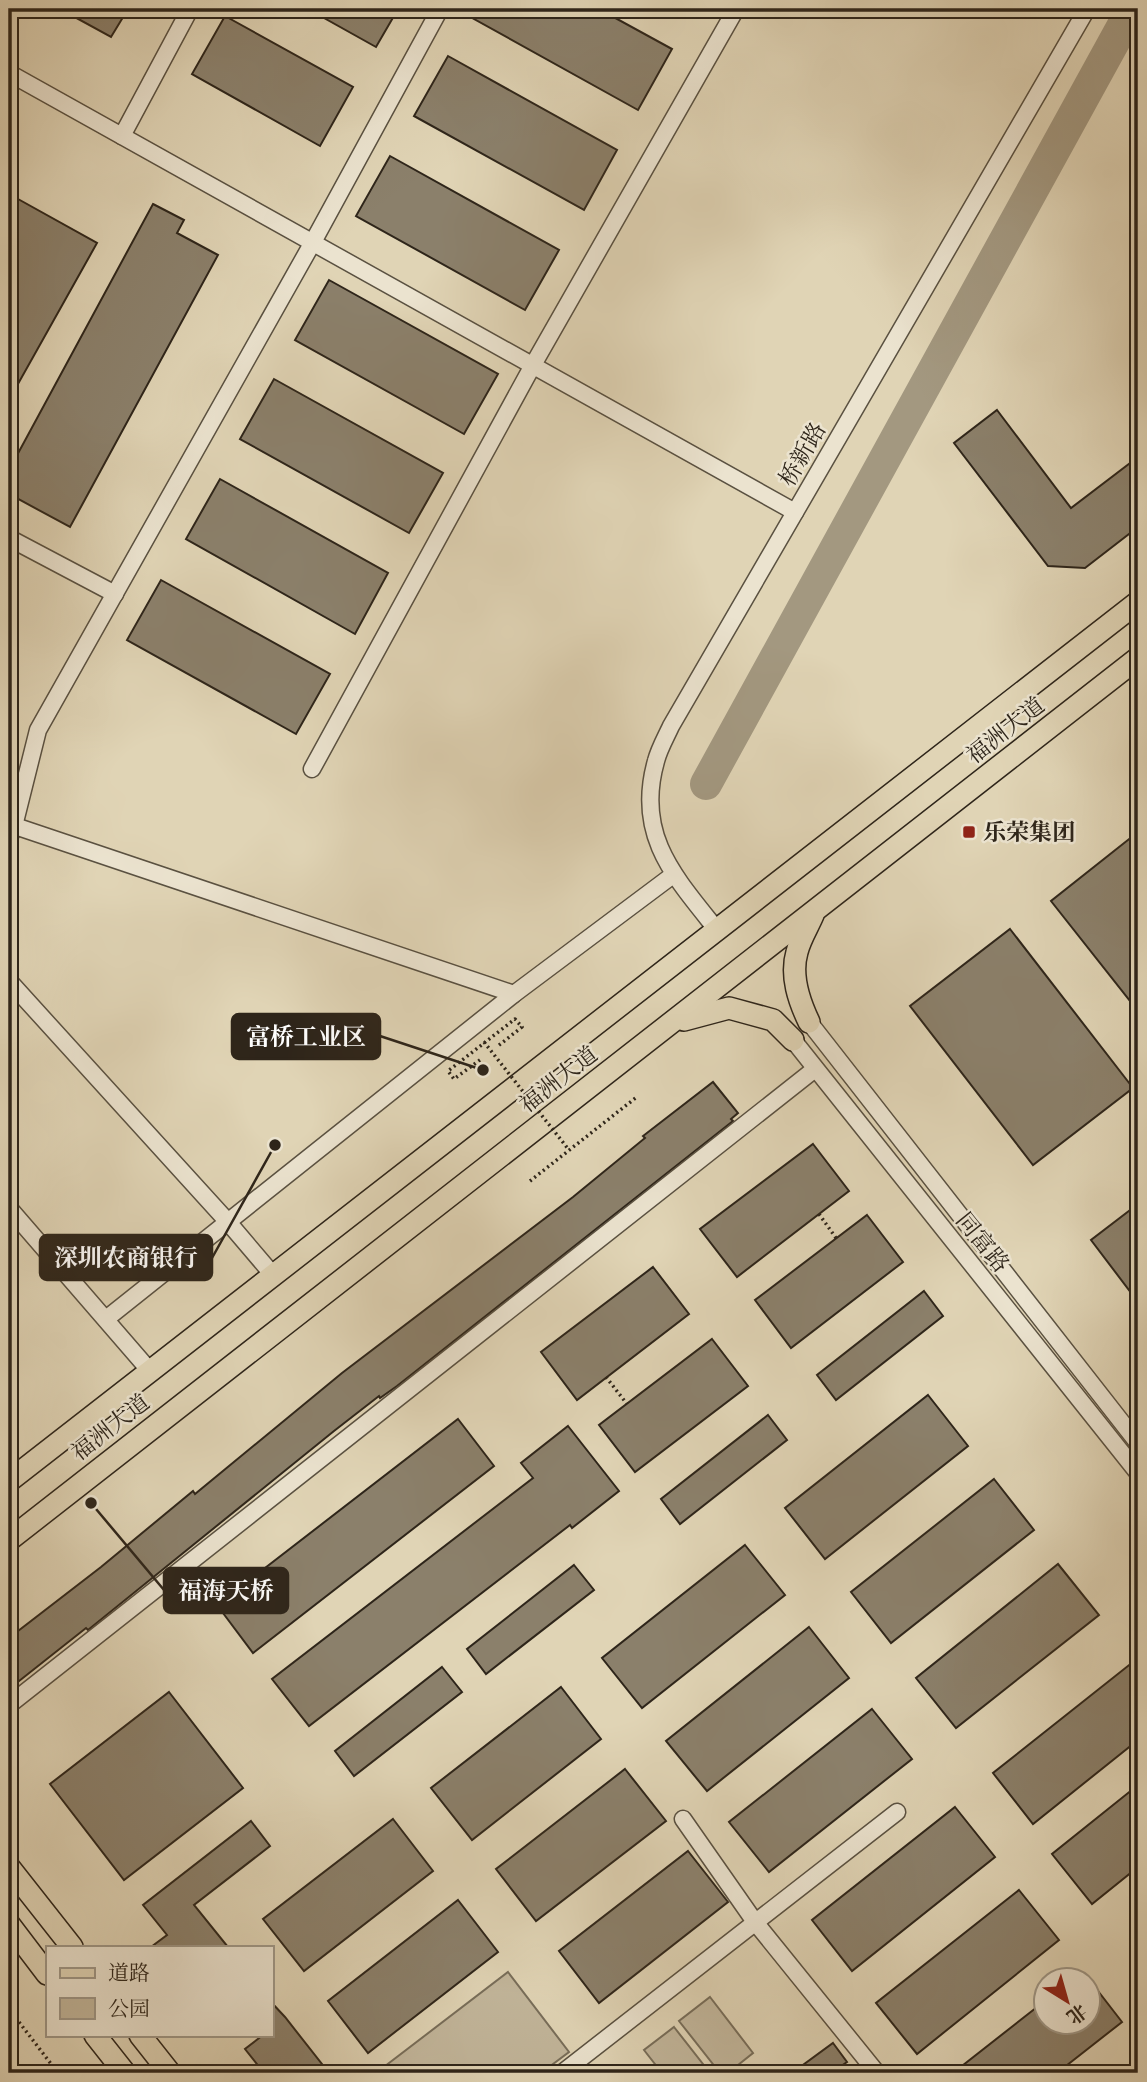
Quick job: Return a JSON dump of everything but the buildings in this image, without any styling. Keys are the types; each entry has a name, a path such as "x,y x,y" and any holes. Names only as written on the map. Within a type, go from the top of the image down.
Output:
{"main road":[{"name":"福洲大道","path":"9,1481 1138,603"},
{"name":"福洲大道","path":"9,1540 1138,658"},
{"path":"809,1023 797,996 795,973 796,952 814,913"},
{"path":"672,1024 729,1007 773,1020 793,1040"},
{"path":"9,1867 71,1946"},
{"path":"9,1924 46,1973"},
{"path":"96,2036 125,2073"},
{"path":"141,2036 170,2073"}],"street":[{"path":"122,136 190,9"},
{"path":"440,9 313,242 38,730 11,829 514,994"},
{"path":"312,769 533,365 736,9"},
{"name":"桥新路","path":"717,930 673,875 654,833 649,802 656,760 671,726 1087,9"},
{"path":"9,73 795,512"},
{"path":"9,538 115,594"},
{"path":"106,1319 514,994 673,875"},
{"path":"9,981 273,1275"},
{"name":"同富路","path":"809,1023 1138,1443"},
{"name":"同富路","path":"793,1040 1138,1472"},
{"path":"9,1705 815,1069"},
{"path":"9,1208 150,1371"},
{"path":"562,2073 897,1812"},
{"path":"683,1819 755,1922 877,2073"}],"path":[{"path":"480,1060 454,1079 448,1071 515,1018 522,1027 498,1046"},
{"path":"484,1042 569,1150"},
{"path":"530,1181 638,1096"},
{"path":"818,1214 836,1238"},
{"path":"606,1377 626,1404"},
{"path":"9,2009 58,2073"}],"green space":[{"path":"508,1972 569,2052 541,2073 376,2073"},
{"path":"710,1997 753,2053 728,2073 720,2073 679,2021"},
{"path":"674,2027 710,2073 662,2073 644,2050"}],"waterway":[{"path":"706,784 1132,9"}],"place":[{"name":"乐荣集团","path":"969,832"},
{"name":"富桥工业区","path":"483,1070"},
{"name":"深圳农商银行","path":"275,1145"},
{"name":"福海天桥","path":"91,1503"}]}
